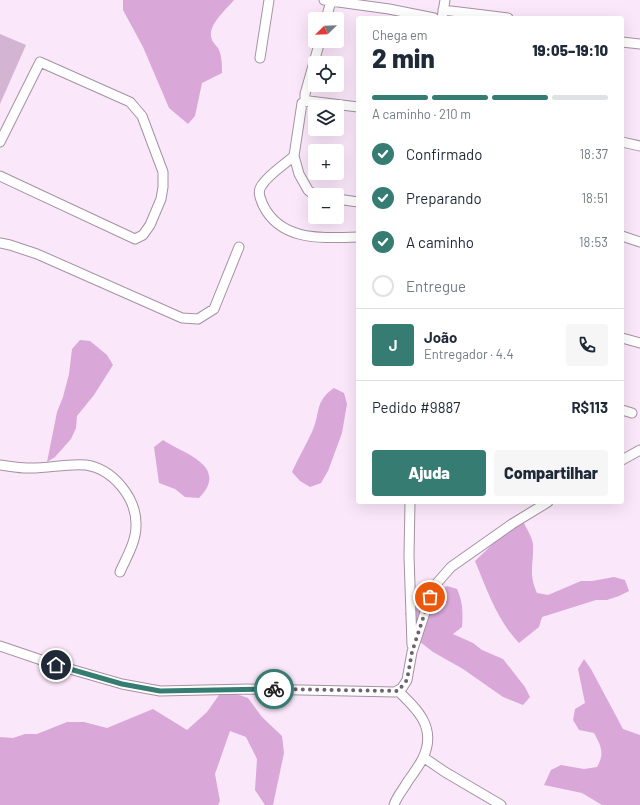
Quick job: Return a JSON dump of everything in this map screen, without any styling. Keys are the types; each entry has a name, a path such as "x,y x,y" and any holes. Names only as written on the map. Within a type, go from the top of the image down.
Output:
{"street":[{"path":"260,58 269,0"},
{"path":"444,0 443,14 476,16"},
{"path":"326,12 327,1 389,9 424,16"},
{"path":"624,42 640,44"},
{"path":"308,190 298,174 294,156 301,106 305,101 305,94 318,48"},
{"path":"0,142 40,62 130,102 142,116 163,172 163,187 161,199 150,225 143,235 135,239 0,176"},
{"path":"305,101 356,107"},
{"path":"624,142 640,146"},
{"path":"294,156 261,186 259,191 260,198 266,210 277,224 289,231 303,236 356,237"},
{"path":"344,200 356,202"},
{"path":"624,237 640,242"},
{"path":"0,243 37,254 182,318 198,319 214,309 239,247"},
{"path":"624,339 640,343"},
{"path":"624,411 632,413"},
{"path":"624,459 640,450"},
{"path":"0,464 28,468 61,465 85,465 98,468 108,474 125,491 132,504 136,527 134,539 120,572"},
{"path":"410,504 409,556 412,652"},
{"path":"398,691 407,680 412,652 430,597 437,583 451,567 512,524 545,504"},
{"path":"0,646 122,684 160,691 248,689 398,691 417,710 425,722 428,740 423,757 397,796 394,805"},
{"path":"423,757 445,772 501,805"}],"shaded area":[{"path":"123,0 234,0 214,24 211,35 212,40 218,48 220,54 222,73 202,83 195,116 188,124 169,108 143,47 123,10"},
{"path":"0,34 26,45 0,104"},
{"path":"80,340 90,341 107,355 113,365 94,395 77,416 76,428 71,439 55,457 47,462 57,412 63,397 69,374 72,349"},
{"path":"334,388 344,393 347,404 342,433 328,471 321,483 310,487 300,481 292,472 315,425 323,398"},
{"path":"163,440 192,456 207,469 209,477 207,487 199,498 185,497 175,489 159,483 154,447"},
{"path":"511,518 522,519 531,538 533,544 532,574 537,593 548,595 581,581 592,581 614,577 625,580 629,591 607,600 596,600 542,617 539,627 519,643 511,634 499,615 488,594 475,561 498,539"},
{"path":"447,586 457,589 462,608 462,627 453,634 473,643 482,650 503,659 525,687 530,697 523,705 503,697 463,669 433,652 415,638 405,613 418,608"},
{"path":"584,659 591,669 623,729 640,735 640,805 602,805 582,793 544,785 551,770 561,765 584,769 597,767 601,758 600,746 594,733 579,730 573,720 575,709 585,703 578,669"},
{"path":"236,694 248,698 262,717 282,736 284,753 273,805 265,805 255,790 257,759 246,737 230,731 215,774 220,801 218,805 0,805 0,737 13,738 25,734 37,734 67,722 84,722 107,728 153,709 187,730 207,712 219,695"}],"way so far":[{"path":"274,689 398,691 407,680 412,652 430,597"}],"route":[{"path":"56,665 142,689 160,691 274,689"}]}
